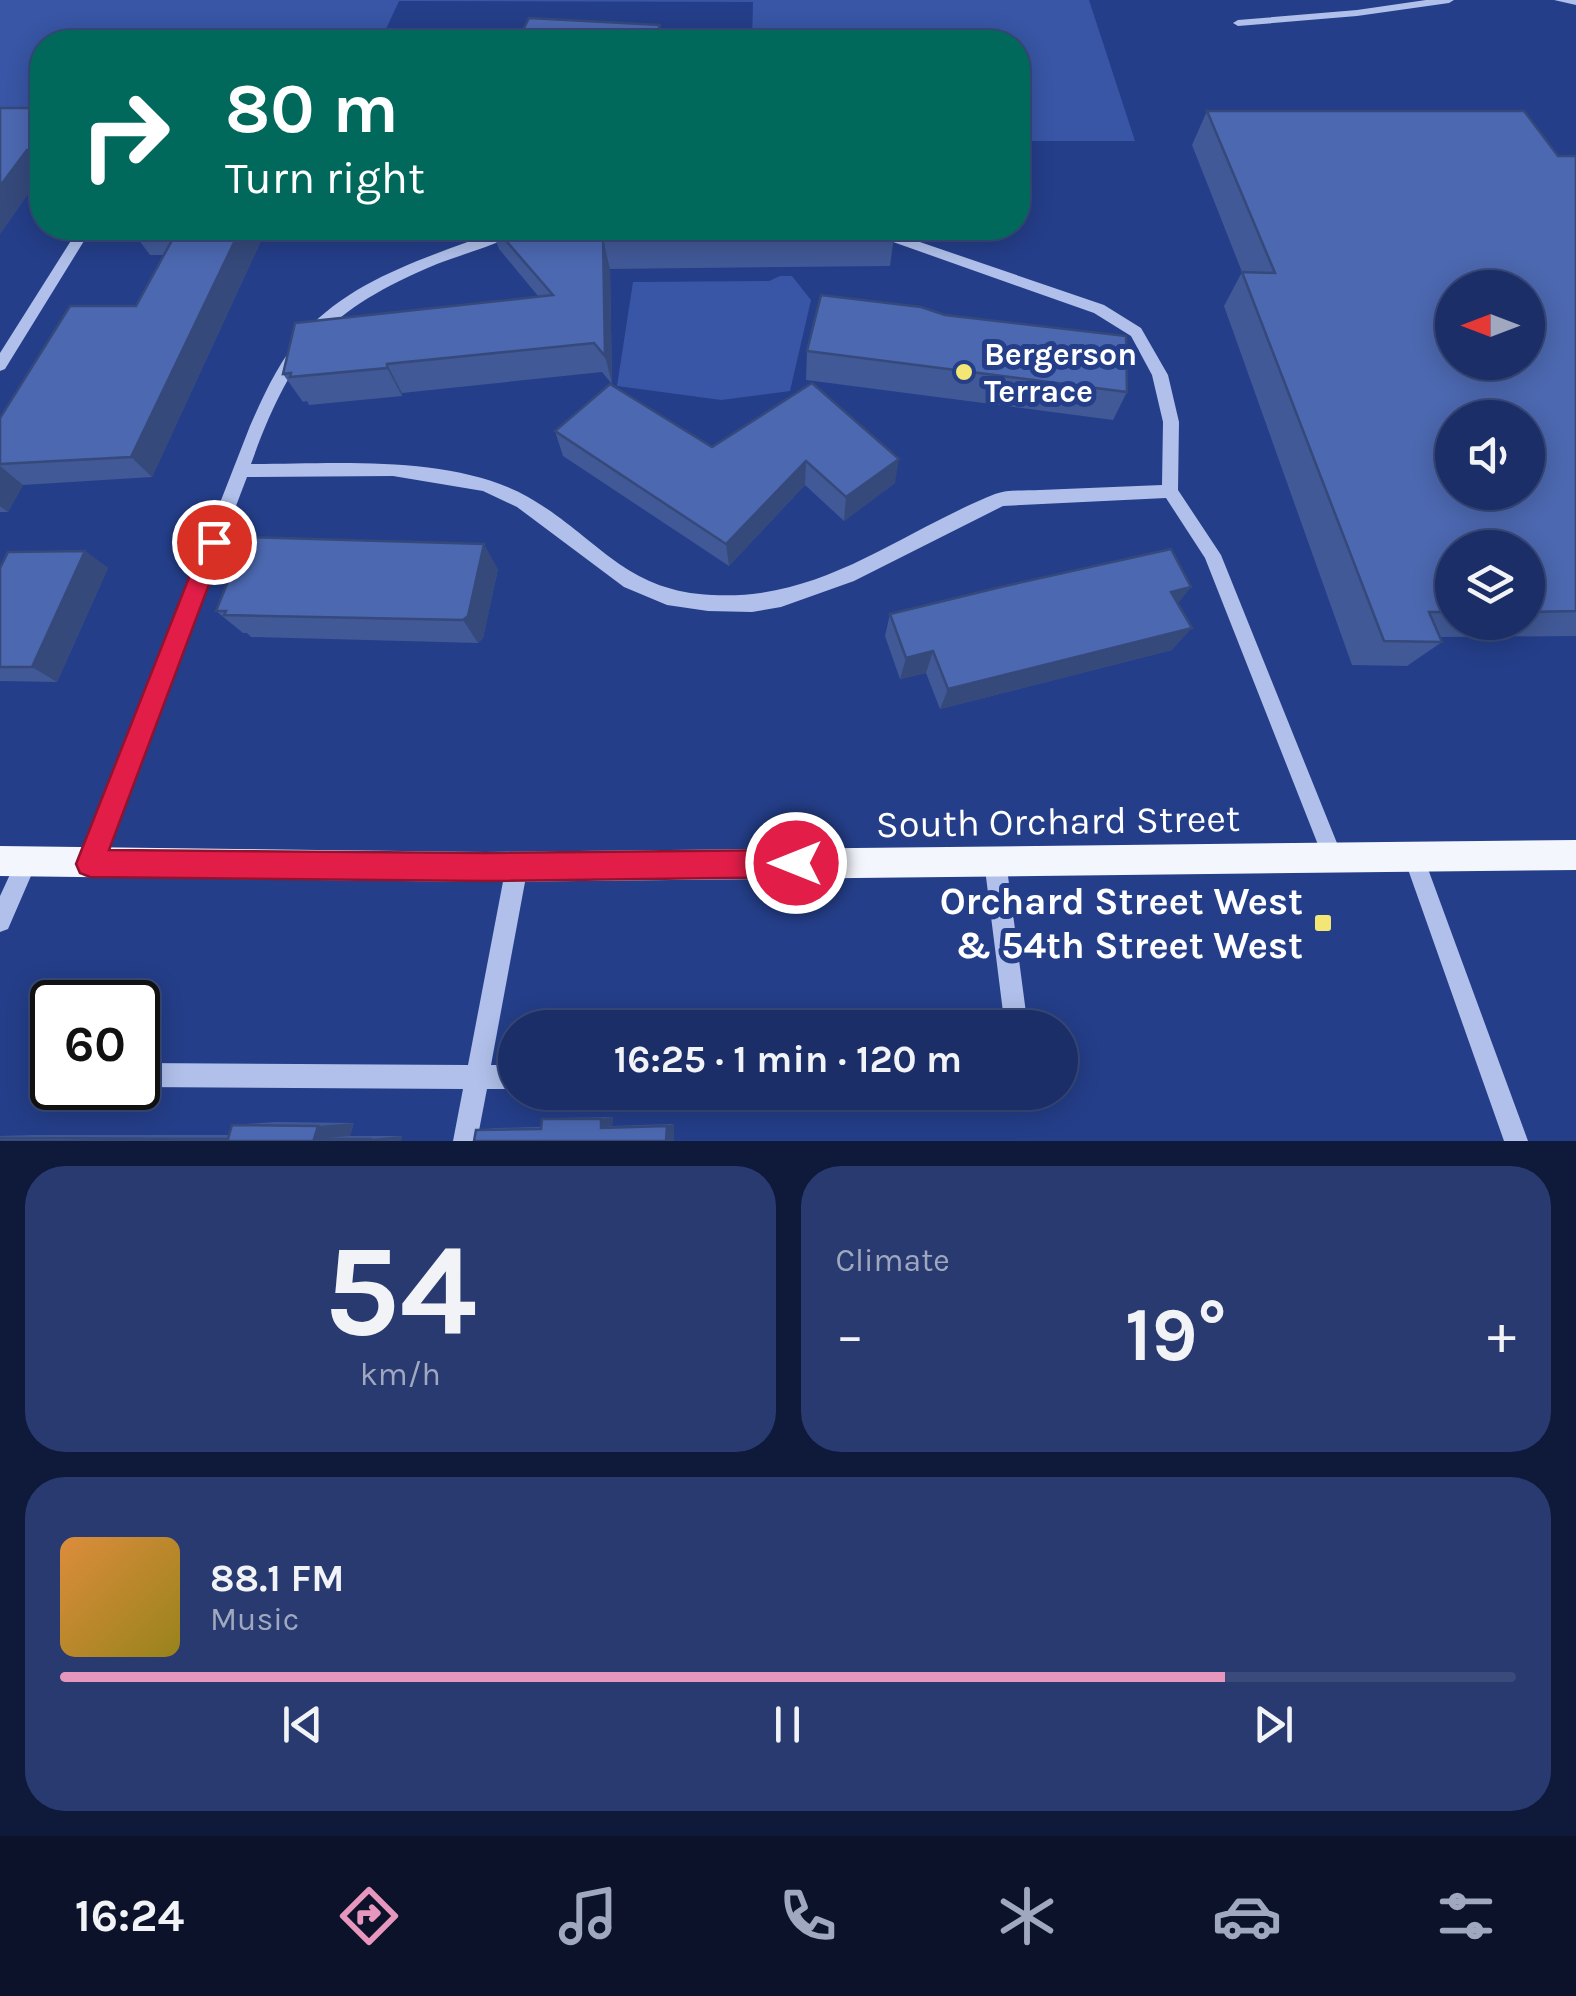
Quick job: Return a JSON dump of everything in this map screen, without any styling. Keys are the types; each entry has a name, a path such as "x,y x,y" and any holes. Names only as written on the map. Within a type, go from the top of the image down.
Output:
{"main road":[{"name":"South Orchard Street","path":"13,861 517,866 1576,855"}],"street":[{"path":"1238,22 1357,13 1450,0"},
{"path":"1560,0 1576,2"},
{"path":"0,365 78,240"},
{"path":"90,864 242,471 279,380 294,355 334,313 399,277 487,240"},
{"path":"902,240 1099,310 1136,332 1160,375 1171,422 1170,491 1212,555 1333,858"},
{"path":"242,471 393,470 439,474 485,486 524,502 630,582 666,597 708,604 782,599 848,576 1001,499 1170,491"},
{"path":"1414,858 1516,1141"},
{"path":"0,922 13,861"},
{"path":"995,861 1015,1010"},
{"path":"465,1141 517,866"},
{"path":"160,1075 498,1077"}],"shaded area":[{"path":"0,0 1089,0 1135,141 1030,141 1030,30 752,30 753,2 399,1 386,30 30,30 30,115 0,115"},
{"path":"792,276 811,300 790,391 721,400 617,386 633,282 769,281"}],"building":[{"path":"529,18 660,25 658,30 523,30"},
{"path":"0,108 30,108 30,150 0,186"},
{"path":"1207,111 1524,111 1558,156 1576,156 1576,611 1545,612 1545,530 1435,530 1435,612 1429,612 1435,640 1442,642 1384,641 1242,272 1275,273"},
{"path":"172,240 235,240 131,457 0,464 0,418 70,306 136,306"},
{"path":"505,240 603,240 605,356 594,343 387,364 387,368 290,377 291,373 283,374 295,323 553,295"},
{"path":"821,295 921,307 945,315 1126,336 1127,392 807,351"},
{"path":"812,383 899,459 846,497 806,461 726,544 555,431 610,384 712,447"},
{"path":"246,537 484,544 468,616 463,620 224,615 226,611 216,611"},
{"path":"1171,549 1191,587 1171,592 1192,628 948,689 933,651 906,658 890,614 1005,586"},
{"path":"85,551 32,667 0,667 0,568 8,552"},
{"path":"542,1119 601,1119 601,1128 667,1126 666,1141 474,1141 476,1130 541,1129"},
{"path":"232,1125 318,1126 314,1139 370,1139 0,1141 228,1139"}],"place":[{"name":"Bergerson Terrace","path":"964,372"},
{"name":"Orchard Street West & 54th Street West","path":"1323,923"}],"route":[{"path":"214,542 90,864 485,867 796,863"}]}
